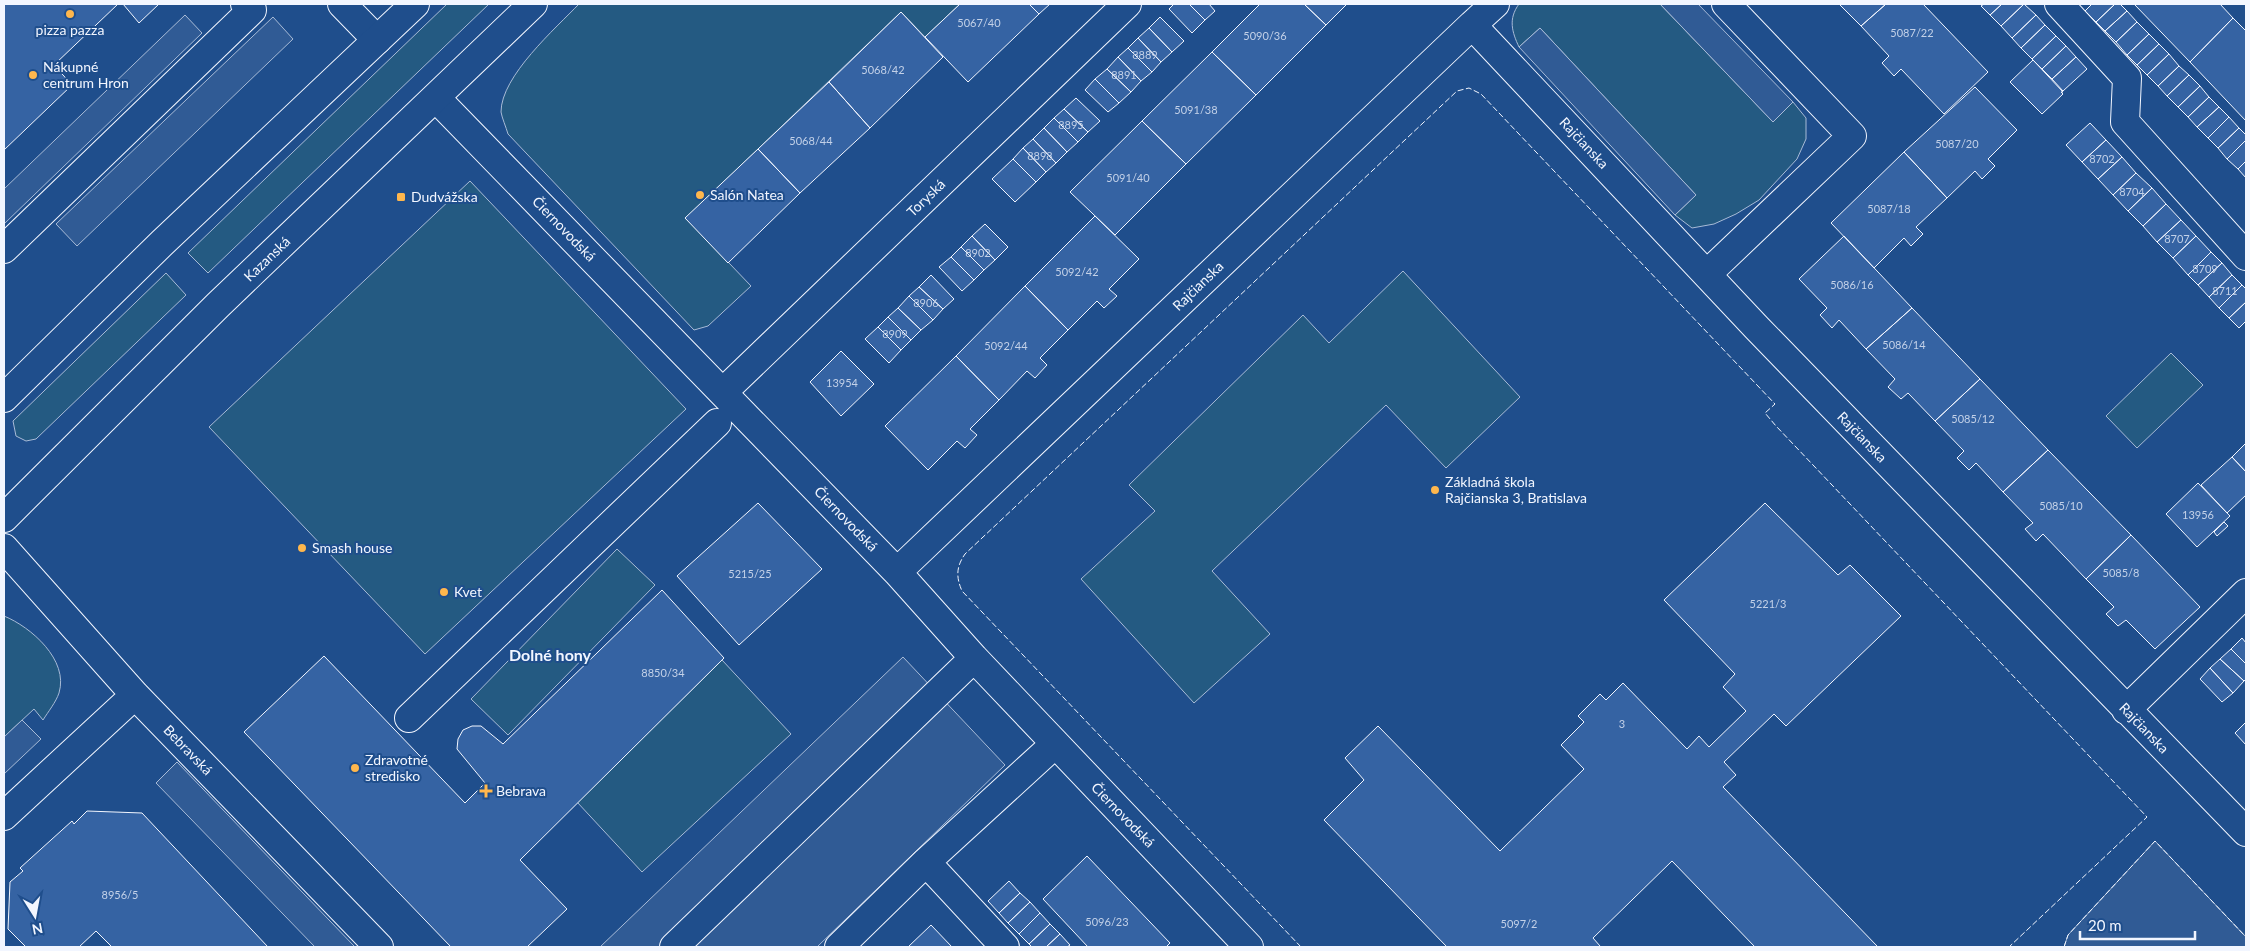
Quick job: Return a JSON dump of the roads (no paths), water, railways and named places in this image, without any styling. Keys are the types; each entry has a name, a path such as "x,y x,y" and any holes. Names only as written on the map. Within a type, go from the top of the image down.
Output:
{"street":[{"path":"4,249 252,10 245,4"},
{"path":"342,4 377,40"},
{"path":"4,398 162,243 416,4"},
{"name":"Kazanská","path":"4,518 218,306 533,4"},
{"name":"Toryská","path":"723,392 1127,4"},
{"path":"1472,25 1496,4"},
{"path":"1707,274 1852,136 1726,4"},
{"path":"2059,4 2127,78 2125,122 2246,256"},
{"name":"Rajčianska","path":"897,572 1472,25 1757,328 2246,832"},
{"name":"Čiernovodská","path":"436,98 897,572 974,658 1249,947"},
{"path":"409,718 717,423"},
{"name":"Bebravská","path":"4,548 135,695 378,947"},
{"path":"2126,710 2246,593"},
{"path":"674,947 974,658"},
{"path":"4,816 135,695"},
{"path":"839,947 926,862 1055,744"},
{"path":"926,862 1005,947"}],"place":[{"name":"pizza pazza","path":"70,14"},
{"name":"Nákupné centrum Hron","path":"33,75"},
{"name":"Salón Natea","path":"700,195"},
{"name":"Dudvážska","path":"401,197"},
{"name":"Základná škola Rajčianska 3, Bratislava","path":"1435,490"},
{"name":"Smash house","path":"302,548"},
{"name":"Kvet","path":"444,592"},
{"name":"Zdravotné stredisko","path":"355,768"},
{"name":"Bebrava","path":"486,791"}],"district":[{"name":"Dolné hony","path":"550,655"}]}
